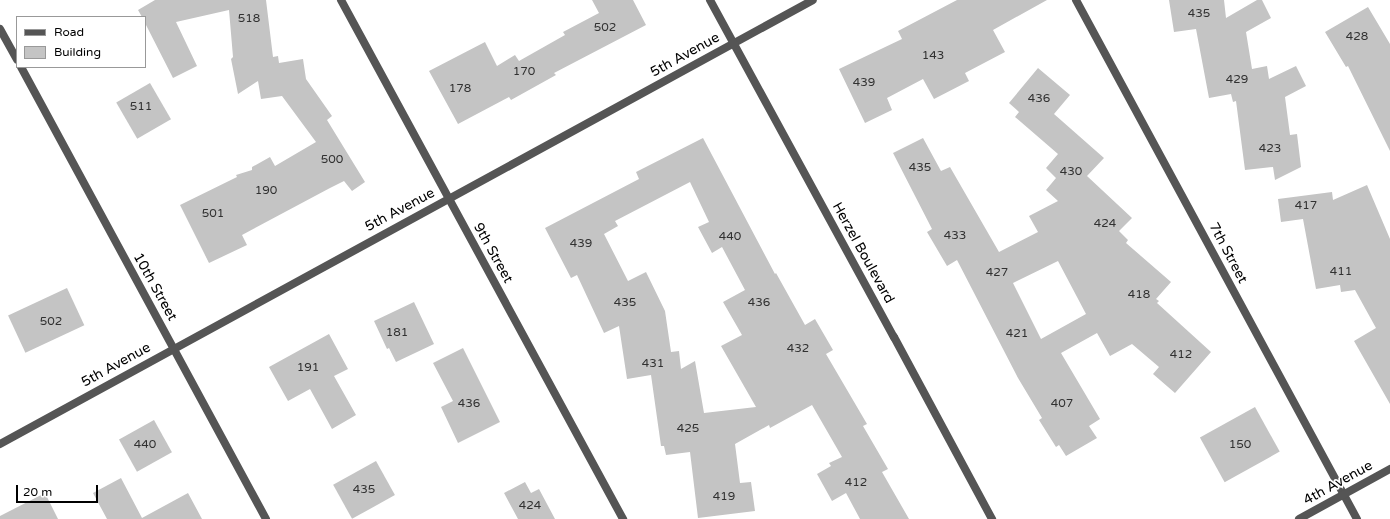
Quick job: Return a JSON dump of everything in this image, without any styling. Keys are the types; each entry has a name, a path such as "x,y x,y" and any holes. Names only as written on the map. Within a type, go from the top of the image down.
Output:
{"street":[{"name":"9th Street","path":"340,0 623,519"},
{"name":"Herzel Boulevard","path":"710,0 992,519"},
{"name":"5th Avenue","path":"0,444 813,0"},
{"name":"7th Street","path":"1076,0 1357,519"},
{"path":"0,29 16,58"},
{"name":"10th Street","path":"22,68 266,519"},
{"name":"4th Avenue","path":"1299,519 1390,469"}],"building":[{"path":"155,0 266,0 273,57 278,56 279,63 303,59 306,79 332,116 327,120 365,182 352,191 344,181 330,188 242,235 247,245 209,263 180,205 237,177 236,175 252,170 252,167 270,157 275,166 316,142 282,96 261,99 258,81 238,94 231,59 233,57 229,10 176,22 197,66 173,78 146,25 146,16 141,16 138,10"},
{"path":"592,0 633,0 646,25 554,73 556,75 511,100 509,97 458,124 429,71 485,42 497,66 515,55 519,61 565,35 563,32 599,13"},
{"path":"957,0 1047,0 993,30 1005,52 965,73 969,81 934,99 923,79 887,98 892,110 865,123 839,69 902,39 898,31"},
{"path":"1169,0 1224,0 1226,18 1257,0 1262,0 1271,18 1246,32 1252,69 1267,66 1269,79 1296,66 1306,86 1285,97 1290,135 1297,134 1301,167 1275,180 1273,167 1245,170 1236,101 1233,102 1231,94 1209,98 1196,29 1174,32"},
{"path":"1368,7 1390,44 1390,151 1348,66 1346,67 1325,32"},
{"path":"1038,68 1070,95 1054,114 1104,158 1087,176 1132,218 1119,231 1128,240 1126,243 1171,282 1156,299 1159,301 1157,303 1211,352 1175,393 1153,374 1159,367 1132,344 1110,356 1097,333 1061,353 1100,419 1089,426 1097,438 1066,456 1059,445 1056,447 1039,420 1042,418 1018,378 957,260 947,266 927,232 932,229 893,153 923,138 941,171 950,167 999,252 1038,232 1029,216 1058,201 1046,190 1056,178 1046,168 1058,154 1015,117 1019,112 1009,103","holes":["1058,261 1086,314 1041,339 1013,283"]},
{"path":"150,83 171,119 137,139 116,102"},
{"path":"703,138 775,274 776,273 805,325 815,319 833,350 826,354 867,424 863,426 888,469 882,472 909,519 860,519 846,493 832,501 817,474 831,466 829,463 842,457 812,405 770,428 769,425 735,444 740,483 751,482 755,511 698,518 690,452 666,455 664,446 661,446 651,375 627,379 619,326 604,333 577,275 571,278 545,228 639,179 636,172","holes":["690,182 709,222 698,227 712,253 722,247 745,290 723,302 742,335 721,346 756,407 704,413 695,361 681,369 679,351 671,352 665,311 646,272 628,281 604,234 618,226 615,221"]},
{"path":"1367,185 1390,239 1390,404 1354,341 1376,328 1355,290 1341,292 1340,285 1316,289 1303,219 1281,222 1278,199 1332,192 1333,200"},
{"path":"67,288 84,325 25,353 8,315"},
{"path":"414,302 434,344 396,362 389,348 387,349 374,321"},
{"path":"329,334 348,369 334,376 356,415 332,429 310,389 288,401 269,367"},
{"path":"463,348 500,422 458,443 441,407 453,401 433,363"},
{"path":"1255,407 1280,452 1225,482 1200,438"},
{"path":"154,420 172,452 137,472 119,439"},
{"path":"376,461 395,495 352,519 333,485"},
{"path":"121,478 142,518 188,493 202,519 107,519 93,493"},
{"path":"525,482 531,493 539,489 555,519 518,519 504,493"},
{"path":"45,493 58,519 0,519 0,516"}]}
